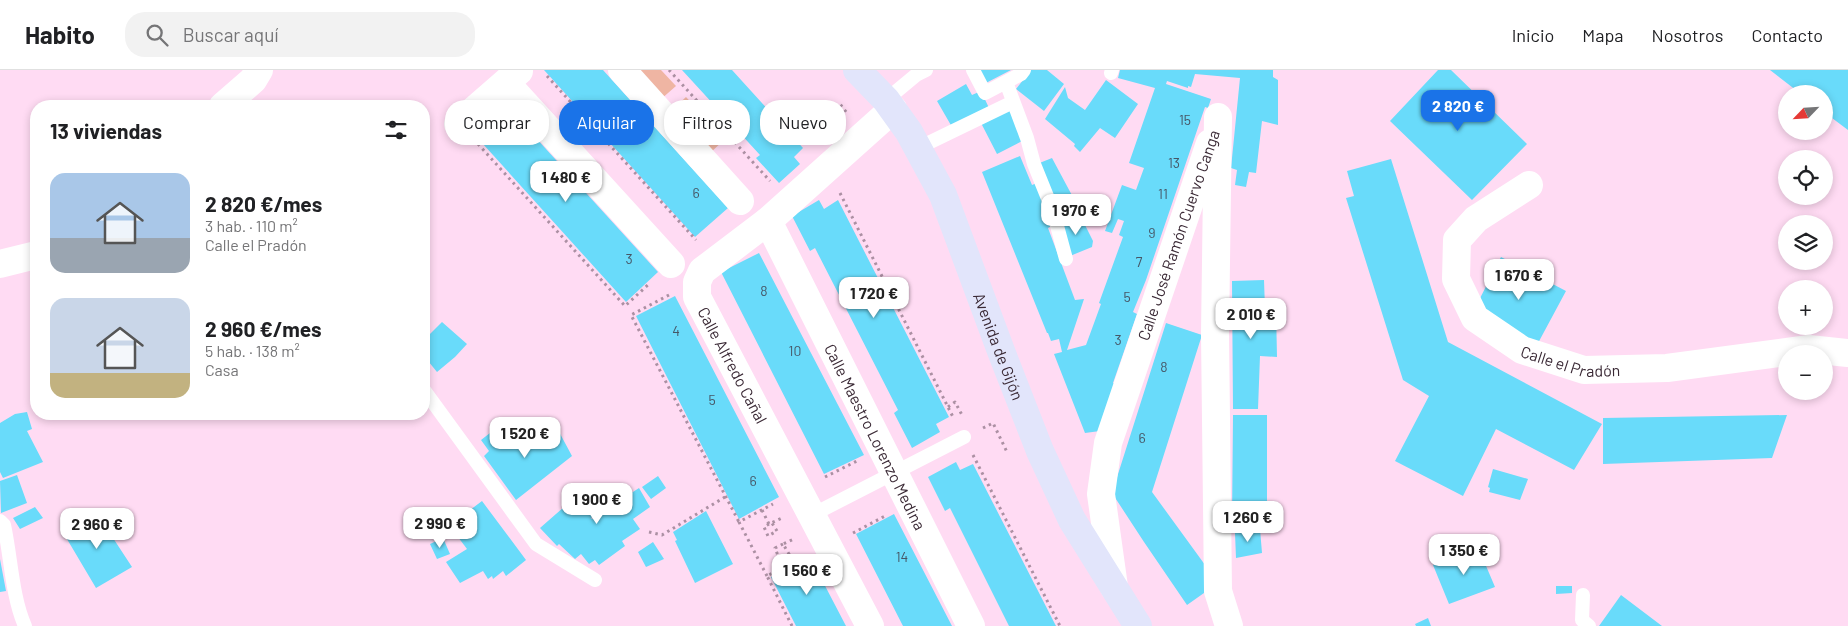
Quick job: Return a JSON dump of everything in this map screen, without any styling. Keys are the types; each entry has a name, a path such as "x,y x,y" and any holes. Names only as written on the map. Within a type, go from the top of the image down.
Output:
{"street":[{"path":"230,100 252,80 259,70"},
{"path":"622,70 740,201"},
{"name":"Avenida de Gijón","path":"857,70 890,104 910,132 943,195 1040,451 1072,520 1138,626"},
{"path":"493,100 513,76 671,264"},
{"path":"697,289 702,271 768,221 890,104"},
{"name":"Calle José Ramón Cuervo Canga","path":"1114,587 1101,494 1108,443 1218,117 1215,334 1218,591 1229,626"},
{"name":"Calle el Pradón","path":"1529,185 1476,219 1457,240 1456,280 1475,318 1522,350 1584,370 1667,368 1809,349 1848,353"},
{"name":"Calle Maestro Lorenzo Medina","path":"768,221 971,626"},
{"path":"0,264 30,256"},
{"name":"Calle Alfredo Cañal","path":"697,289 870,626"}],"lane":[{"path":"890,104 916,76 926,70"},
{"path":"973,70 985,92 1021,74 1024,70"},
{"path":"1006,82 1027,138 1034,164 1053,211 1066,259"},
{"path":"918,148 1013,102"},
{"path":"430,398 536,544 595,580"},
{"path":"812,515 888,460 964,437"},
{"path":"0,521 4,525 15,589 22,618 26,626"},
{"path":"1583,595 1582,620 1589,626"}],"path":[{"path":"542,70 696,241 704,234"},
{"path":"670,70 771,182"},
{"path":"846,112 851,118"},
{"path":"479,145 626,306 671,264"},
{"path":"838,188 957,425"},
{"path":"697,289 631,315 792,626"},
{"path":"948,407 955,402"},
{"path":"964,437 1060,626"},
{"path":"823,478 888,460"},
{"path":"739,522 799,490"},
{"path":"649,532 662,535 725,497"},
{"path":"856,542 852,533 910,503"},
{"path":"783,544 775,548 780,558 785,556"},
{"path":"766,576 828,545"}],"shaded area":[{"path":"632,70 661,70 676,86 660,100"},
{"path":"699,145 719,145 708,155"}],"building":[{"path":"544,70 603,70 630,100 571,100"},
{"path":"682,70 732,70 760,101 760,145 800,145 803,148 794,157 800,164 779,183 756,158 760,155 750,144 750,100 710,100"},
{"path":"977,70 1011,70 984,84"},
{"path":"1031,70 1047,70 1064,84 1044,111 1016,89"},
{"path":"1120,70 1273,70 1273,77 1278,80 1278,125 1262,121 1256,173 1249,172 1246,187 1235,185 1237,170 1231,168 1240,78 1195,74 1191,87 1188,86 1188,88 1167,81 1166,84 1211,99 1208,108 1205,107 1146,280 1133,312 1137,314 1113,383 1115,384 1100,431 1085,433 1054,354 1062,352 1059,339 1051,341 1047,333 982,172 1020,156 1032,185 1037,183 1055,224 1048,228 1075,300 1084,299 1067,350 1086,345 1123,237 1119,235 1124,221 1118,219 1112,233 1105,231 1122,185 1136,190 1144,168 1129,163 1155,88 1118,78"},
{"path":"1438,70 1451,70 1527,144 1472,200 1390,121"},
{"path":"1770,70 1848,70 1848,130 1833,119 1833,85 1789,85"},
{"path":"1106,80 1138,104 1115,138 1100,128 1080,152 1074,146 1075,144 1045,119 1065,87 1068,98 1085,110"},
{"path":"966,84 972,95 981,91 989,108 952,127 937,101"},
{"path":"1012,109 1026,139 997,154 981,123"},
{"path":"654,126 664,137 664,145 671,145 728,208 695,237 612,145 654,145"},
{"path":"484,145 542,145 658,272 626,302"},
{"path":"1052,158 1075,201 1055,209 1037,164"},
{"path":"1391,159 1448,342 1602,424 1574,470 1496,429 1463,496 1395,461 1429,396 1403,380 1346,198 1354,196 1347,171"},
{"path":"819,200 824,209 838,200 949,417 936,424 940,432 912,448 894,413 898,410 815,248 810,251 792,216"},
{"path":"1080,215 1093,241 1092,247 1070,256 1058,225"},
{"path":"759,253 864,455 824,474 721,272"},
{"path":"1501,257 1566,291 1537,345 1473,312"},
{"path":"1264,280 1265,309 1276,309 1277,357 1260,356 1258,409 1233,409 1232,281"},
{"path":"675,296 779,497 739,519 636,316"},
{"path":"442,322 467,344 437,372 430,363 430,334"},
{"path":"1166,323 1202,335 1152,492 1208,569 1204,593 1187,605 1112,493"},
{"path":"27,412 32,429 27,431 43,462 3,478 0,472 0,423 15,414"},
{"path":"1233,415 1267,415 1267,522 1232,522"},
{"path":"1787,415 1772,458 1603,464 1603,418"},
{"path":"509,428 523,446 544,431 547,436 557,428 572,456 516,500 484,456 489,451 481,440 490,433 492,435"},
{"path":"956,462 960,470 973,464 1056,626 1009,626 950,508 945,511 928,477"},
{"path":"1493,469 1528,479 1520,500 1489,492 1490,488 1488,487"},
{"path":"17,475 27,503 1,513 0,481"},
{"path":"658,476 666,488 651,499 642,487"},
{"path":"610,486 619,497 592,519 639,488 650,507 633,519 640,529 622,541 625,546 599,565 595,560 589,564 581,554 575,559 559,544 557,546 540,528 564,507 565,509 577,500 582,507"},
{"path":"482,501 526,560 506,576 503,571 493,579 492,576 488,579 483,571 460,583 446,562 467,549 455,533 467,524 462,516"},
{"path":"35,507 43,518 20,529 13,518"},
{"path":"706,511 733,564 695,583 675,541 677,540 673,532"},
{"path":"96,512 132,567 96,588 64,534"},
{"path":"894,514 952,626 903,626 856,534"},
{"path":"1260,529 1262,553 1236,558 1235,533"},
{"path":"443,538 450,554 437,559 430,544"},
{"path":"653,542 664,559 646,567 638,552"},
{"path":"1478,547 1495,587 1449,604 1433,565"},
{"path":"810,557 846,626 796,626 771,577"},
{"path":"0,559 6,591 0,592"},
{"path":"1556,586 1572,586 1572,593 1556,594"},
{"path":"1621,595 1662,626 1599,626"},
{"path":"1428,618 1431,626 1416,626 1415,624"}]}
